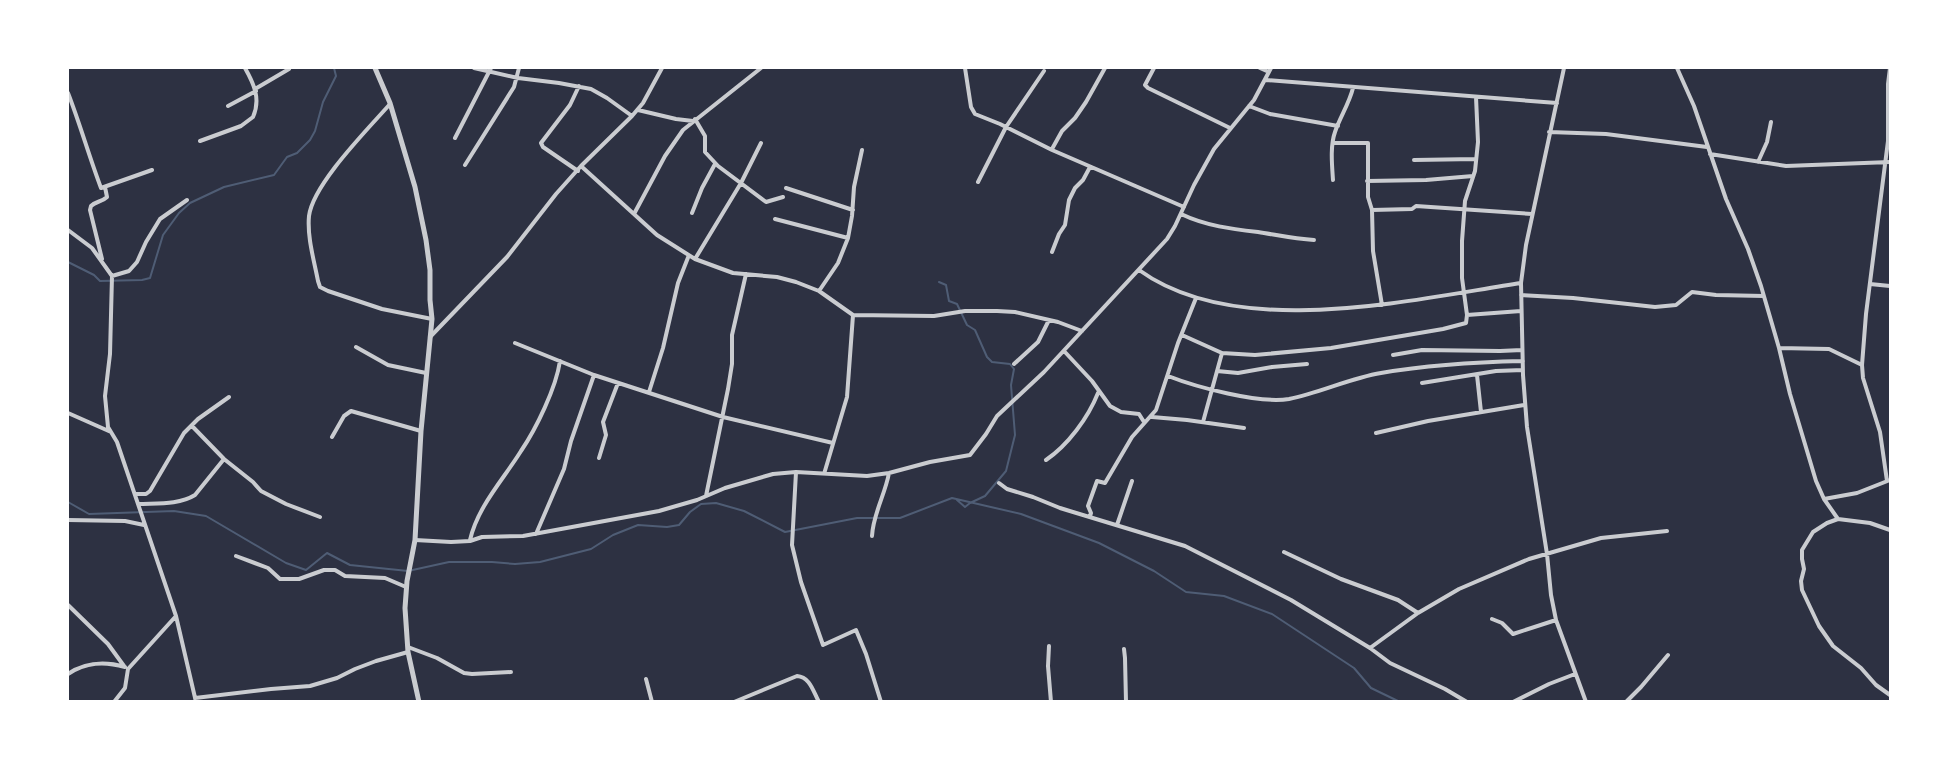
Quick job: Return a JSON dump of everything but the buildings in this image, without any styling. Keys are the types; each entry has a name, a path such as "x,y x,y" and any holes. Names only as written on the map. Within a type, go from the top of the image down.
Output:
{"street":[{"path":"200,141 241,126 253,117 257,104 256,90 246,68"},
{"path":"375,68 390,103 414,187 430,270 432,320 421,431 415,540 405,608 408,649 419,702"},
{"path":"474,68 518,78 579,86 600,93 632,117"},
{"path":"465,165 508,97 518,78 519,68"},
{"path":"430,337 507,256 582,166 632,117 662,68"},
{"path":"634,214 678,135 761,68"},
{"path":"965,68 970,107 975,114 1184,207"},
{"path":"1052,150 1062,131 1086,102 1105,68"},
{"path":"1154,68 1145,85 1148,88 1230,128"},
{"path":"415,540 470,541 482,537 503,538 536,534 659,511 706,497 765,475 796,472 867,476 970,455 993,421 1009,403 1044,372 1167,239 1206,162 1266,80 1270,70 1260,68"},
{"path":"1564,68 1526,245 1521,283 1522,360 1524,405 1551,595 1556,620 1587,702"},
{"path":"1677,68 1726,199 1748,249 1764,296 1816,481 1824,499 1838,519"},
{"path":"1824,499 1857,492 1889,481 1880,432 1863,378 1862,365 1864,328 1888,141 1890,68"},
{"path":"228,106 289,69"},
{"path":"455,138 490,70"},
{"path":"978,182 1006,127 1044,71"},
{"path":"1266,80 1557,103"},
{"path":"578,171 543,147 541,143 570,105 579,86"},
{"path":"1333,180 1333,142 1353,88"},
{"path":"68,93 101,188 152,170"},
{"path":"1182,335 1222,353 1272,355 1330,348 1464,324 1467,321 1467,315 1461,253 1467,190 1473,176 1476,159 1478,129 1476,97"},
{"path":"390,103 340,162 314,199 309,215 309,229 318,281 320,286 328,291 382,309 432,320"},
{"path":"1249,106 1270,114 1338,126"},
{"path":"638,110 675,119 694,120"},
{"path":"694,120 705,136 705,152 715,164 766,202 783,197"},
{"path":"1758,162 1767,142 1772,122"},
{"path":"1549,132 1606,134 1707,147"},
{"path":"1333,142 1368,143 1367,181 1372,210 1373,251 1382,304"},
{"path":"695,259 741,183 761,144"},
{"path":"819,291 838,263 848,238 861,150"},
{"path":"1710,154 1786,166 1890,162"},
{"path":"1414,160 1476,159"},
{"path":"692,213 715,164"},
{"path":"582,166 665,241 695,259 722,270 777,277 819,291 853,315 934,316 966,311 1015,312 1082,331"},
{"path":"1052,252 1065,225 1069,200 1090,167"},
{"path":"1367,181 1473,176"},
{"path":"103,263 90,206 107,197 105,188"},
{"path":"786,188 853,210"},
{"path":"112,276 129,271 137,262 160,219 187,200"},
{"path":"1372,210 1412,210 1416,206 1532,214"},
{"path":"1181,214 1197,221 1236,230 1260,232 1292,239 1314,240"},
{"path":"775,219 848,238"},
{"path":"68,230 92,248 112,276 110,354 105,396 108,426 117,442 176,616 196,700 310,686 338,678 355,669 408,649 437,658 464,673 511,672"},
{"path":"649,392 688,255"},
{"path":"1139,270 1171,289 1196,297 1224,304 1291,310 1335,310 1521,283"},
{"path":"706,497 732,370 732,335 746,274"},
{"path":"1870,284 1890,286"},
{"path":"1521,295 1655,307 1676,305 1692,291 1723,296 1764,296"},
{"path":"1090,516 1088,507 1097,481 1105,483 1132,437 1156,410 1196,297"},
{"path":"1467,315 1521,311"},
{"path":"824,474 847,398 853,315"},
{"path":"1014,364 1038,342 1049,320"},
{"path":"515,343 594,375 723,417 832,443"},
{"path":"356,347 388,365 426,373"},
{"path":"1779,348 1829,349 1862,365"},
{"path":"1393,355 1422,350 1522,350"},
{"path":"1064,351 1116,410 1138,414 1144,422"},
{"path":"1203,422 1222,353"},
{"path":"1168,376 1211,389 1258,399 1285,399 1388,372 1522,360"},
{"path":"470,541 478,515 528,440 551,392 560,362"},
{"path":"1218,371 1238,373 1307,364"},
{"path":"1422,382 1496,371 1523,370"},
{"path":"536,534 564,469 571,441 594,375"},
{"path":"1477,375 1481,412"},
{"path":"599,458 606,435 603,422 618,382"},
{"path":"1046,460 1061,448 1087,413 1099,392"},
{"path":"135,494 146,494 150,491 179,442 192,426 206,412 229,397"},
{"path":"1376,433 1428,421 1524,405"},
{"path":"332,437 344,416 351,411 421,431"},
{"path":"68,413 111,432"},
{"path":"1152,417 1244,428"},
{"path":"192,426 224,459 261,491 286,504 320,517"},
{"path":"138,504 171,502 195,495 224,459"},
{"path":"796,472 792,545 801,582 824,645 856,630 881,702"},
{"path":"872,536 876,513 886,492 889,473"},
{"path":"1117,525 1132,481"},
{"path":"999,483 1007,489 1060,508 1192,549 1291,600 1370,648 1390,663 1467,702"},
{"path":"1890,530 1870,523 1838,519 1827,523 1814,532 1802,550 1804,568 1801,581 1802,590 1819,626 1833,646 1890,695"},
{"path":"68,520 143,523"},
{"path":"1370,648 1418,613 1476,581 1546,554 1601,538 1667,531"},
{"path":"1284,552 1341,579 1398,600 1418,613"},
{"path":"236,556 268,568 280,579 299,579 324,570 335,570 345,576 385,578 407,584"},
{"path":"68,605 108,644 126,667 125,688 114,702"},
{"path":"126,667 176,616"},
{"path":"1492,619 1502,623 1513,634 1556,620"},
{"path":"1049,646 1051,702"},
{"path":"1124,650 1126,702"},
{"path":"1626,702 1668,655"},
{"path":"68,674 96,662 126,667"},
{"path":"1513,702 1530,692 1575,674"},
{"path":"734,702 791,677 803,676 819,702"},
{"path":"646,679 652,702"}],"waterway":[{"path":"68,262 94,275 100,281 150,278 163,235 179,213 190,203 224,187 274,175 287,157 297,153 310,140 315,131 323,102 336,76 334,68"},
{"path":"939,282 946,285 949,301 957,304 967,325 975,330 987,357 992,362 1010,364 1014,369 1011,385 1015,435 1006,471 985,496 965,507 957,500"},
{"path":"68,502 89,514 174,511 206,516 286,563 306,570 327,553 350,565 408,571 449,562 515,564 540,562 591,549 613,535 638,525 667,527 679,525 690,512 701,504 716,503 744,511 785,532 857,518 900,518 952,498 1021,514 1099,543 1154,571 1186,592 1224,596 1272,614 1354,668 1371,688 1400,702"}]}
